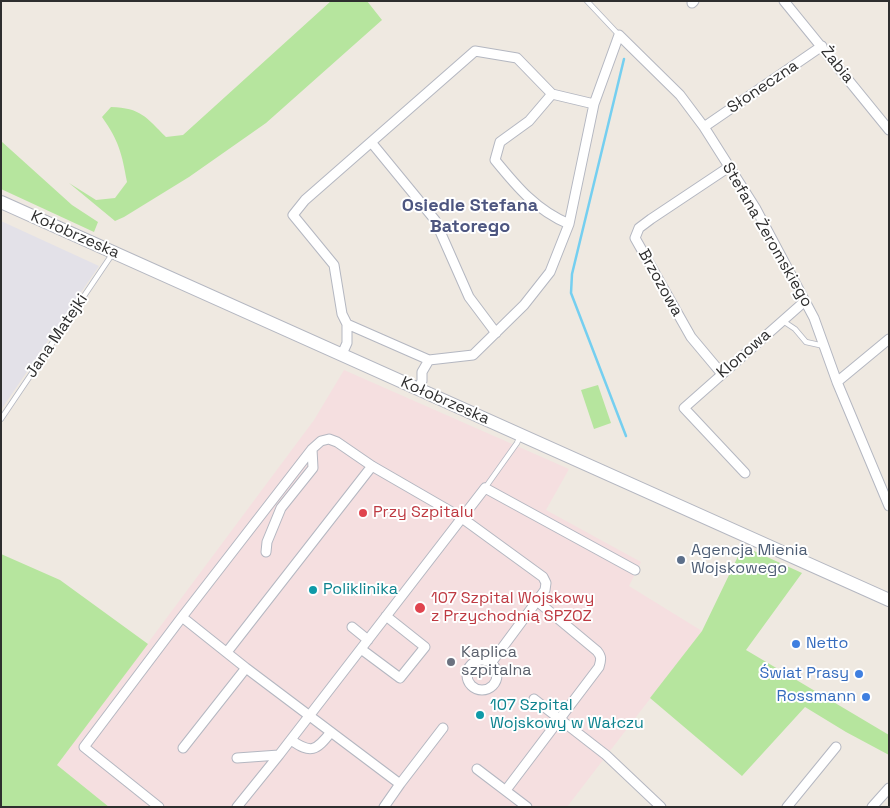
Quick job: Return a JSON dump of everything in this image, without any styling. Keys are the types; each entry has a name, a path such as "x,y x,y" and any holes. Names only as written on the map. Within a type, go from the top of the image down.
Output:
{"main road":[{"name":"Kołobrzeska","path":"1,202 889,600"}],"street":[{"name":"Żabia","path":"784,1 889,130"},
{"path":"347,324 429,360 473,355 524,305 550,272 568,224 594,104 618,35"},
{"name":"Stefana Żeromskiego","path":"618,35 680,95 704,127 756,209 805,301 889,506"},
{"name":"Słoneczna","path":"704,127 822,46"},
{"path":"342,354 347,343 347,324 342,314 334,265 293,215 305,200 475,51 517,58 552,94 594,104"},
{"path":"552,94 529,120 500,142 495,160 518,189 551,216 568,224"},
{"path":"881,120 889,112"},
{"path":"371,142 435,220 469,297 496,333"},
{"name":"Brzozowa","path":"722,374 691,337 635,238 639,228 729,167"},
{"name":"Klonowa","path":"745,473 684,408 805,301"},
{"path":"837,382 889,339"},
{"path":"418,389 422,381 422,372 429,360"},
{"path":"159,807 84,747 182,616 312,449 321,441 329,439 336,442 372,466 462,518 543,576 546,583 545,590 491,663"},
{"path":"266,552 267,542 281,508 313,468 312,449"},
{"path":"227,652 372,466"},
{"path":"238,807 485,488 635,570"},
{"path":"506,790 599,667 601,656 537,600"},
{"path":"182,616 246,668 400,784"},
{"path":"361,650 400,678 425,647 386,616"},
{"path":"352,627 368,640"},
{"path":"183,748 246,668"},
{"path":"534,699 606,756 661,807"},
{"path":"384,807 443,728"},
{"path":"290,740 309,750 322,744 331,732"},
{"path":"787,807 836,747"},
{"path":"237,758 279,755"},
{"path":"478,769 527,807"},
{"path":"872,807 889,788"}],"lane":[{"name":"Stefana Żeromskiego","path":"587,1 618,35"},
{"name":"Jana Matejki","path":"1,419 113,252"},
{"path":"782,320 795,329 806,342 825,346"},
{"path":"485,488 521,435"}],"shaded area":[{"path":"1,221 99,266 1,410"},
{"name":"107 Szpital Wojskowy z Przychodnią SPZOZ","path":"344,370 569,469 546,510 641,562 629,586 702,631 567,807 109,807 57,765 314,420"}],"green space":[{"path":"331,1 367,1 382,20 266,123 189,177 115,221 69,183 96,200 115,198 127,182 119,148 102,117 111,107 129,109 142,115 166,137 183,135"},
{"path":"1,141 72,205 98,222 94,232 1,189"},
{"path":"598,385 611,423 594,429 581,390"},
{"path":"743,546 802,573 746,650 889,735 889,755 805,707 742,776 650,698 702,631"},
{"path":"1,554 60,580 148,644 57,765 109,807 1,807"}],"waterway":[{"path":"624,59 572,274 571,293 626,436"}],"place":[{"name":"Przy Szpitalu","path":"363,513"},
{"name":"Agencja Mienia Wojskowego","path":"681,560"},
{"name":"Poliklinika","path":"313,590"},
{"name":"107 Szpital Wojskowy z Przychodnią SPZOZ","path":"420,608"},
{"name":"Netto","path":"796,644"},
{"name":"Kaplica szpitalna","path":"451,662"},
{"name":"Świat Prasy","path":"859,674"},
{"name":"Rossmann","path":"866,697"},
{"name":"107 Szpital Wojskowy w Wałczu","path":"480,715"}],"district":[{"name":"Osiedle Stefana Batorego","path":"470,216"}]}
